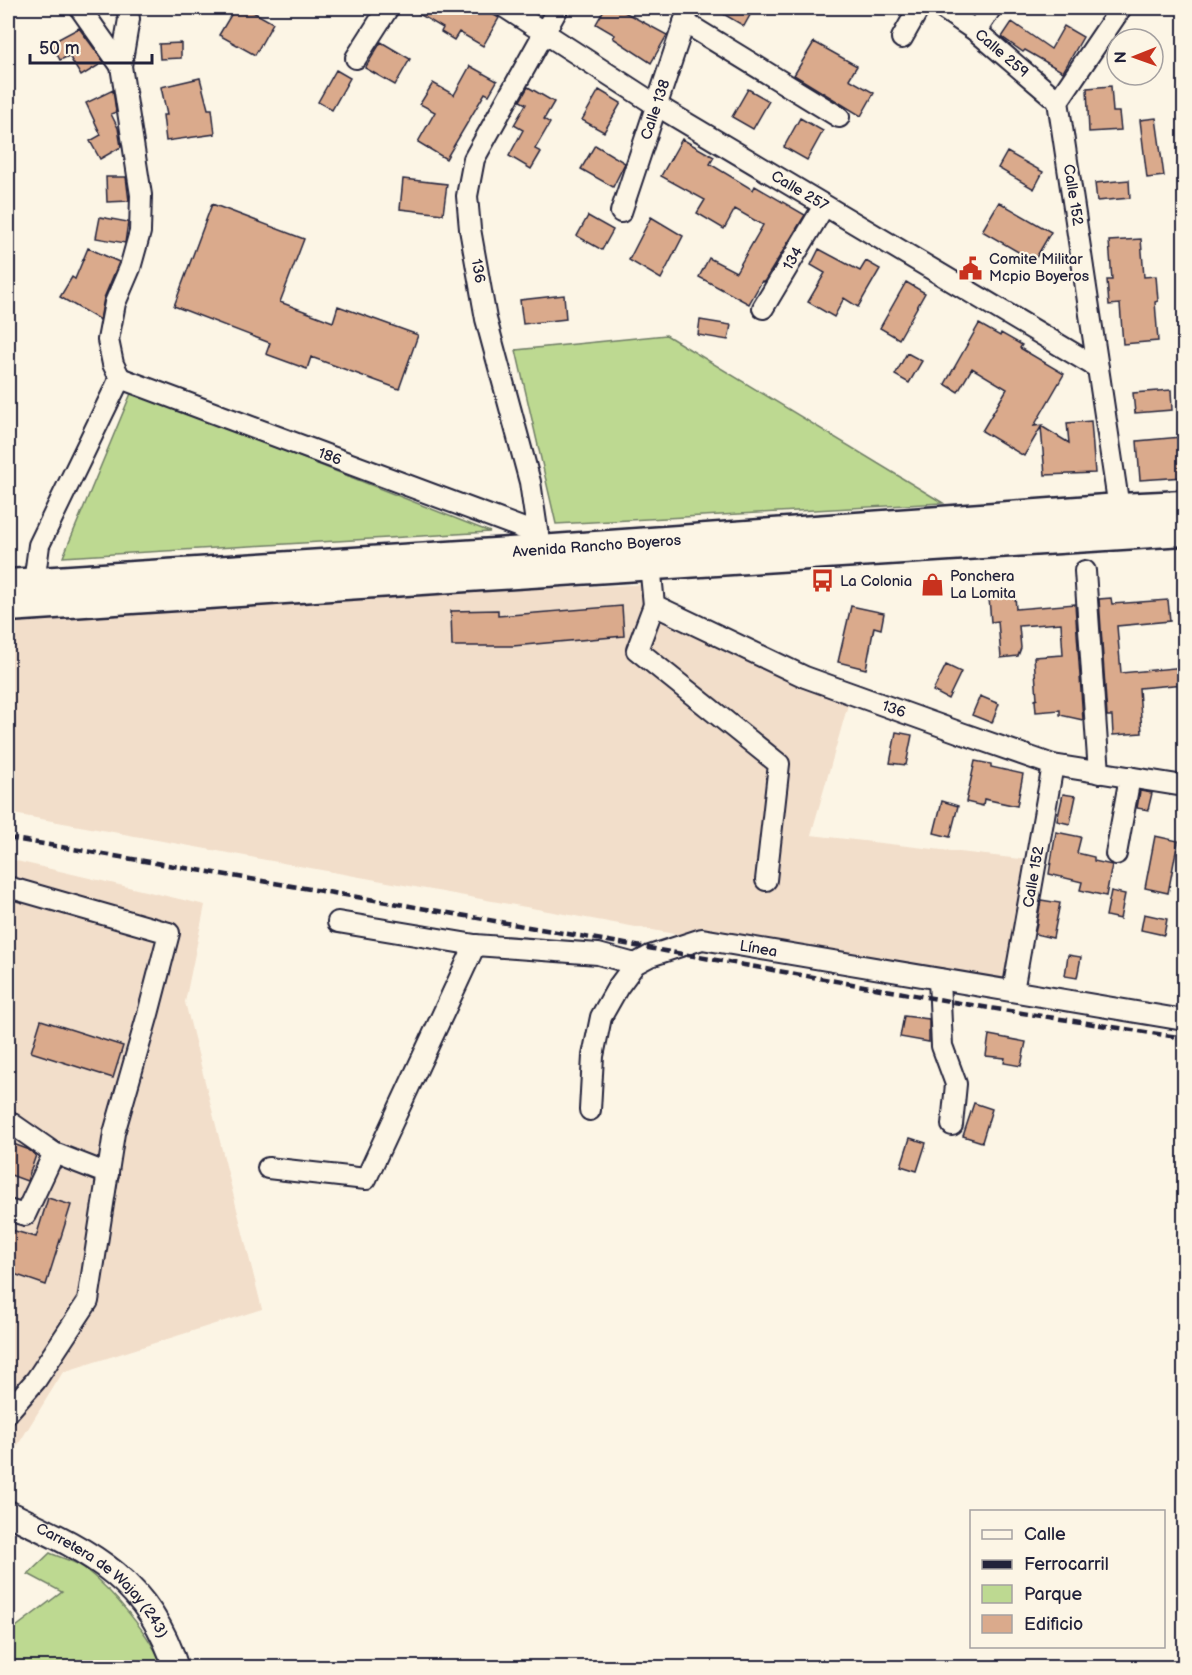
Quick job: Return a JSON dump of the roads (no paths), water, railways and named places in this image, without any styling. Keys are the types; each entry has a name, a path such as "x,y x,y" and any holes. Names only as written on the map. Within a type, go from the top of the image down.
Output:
{"highway":[{"name":"Avenida Rancho Boyeros","path":"21,583 539,542 1185,505"},
{"name":"Avenida Rancho Boyeros","path":"8,607 1185,531"}],"main road":[{"name":"Carretera de Wajay (243)","path":"8,1513 89,1554 116,1573 138,1594 158,1623 176,1668"}],"street":[{"path":"80,8 121,66"},
{"path":"21,583 120,378 113,364 108,340 115,303 130,268 140,232 141,195 121,66 129,20 127,8"},
{"path":"356,58 388,8"},
{"name":"Calle 257","path":"506,8 656,105 1098,368"},
{"name":"136","path":"539,542 530,482 486,319 467,196 474,159 558,8"},
{"path":"902,38 919,8"},
{"name":"Calle 259","path":"942,8 976,31 1058,101"},
{"path":"976,31 991,8"},
{"path":"1058,101 1121,8"},
{"path":"686,15 839,117"},
{"name":"Calle 138","path":"621,212 686,15"},
{"name":"Calle 152","path":"1058,101 1119,508"},
{"name":"134","path":"763,308 824,206"},
{"name":"186","path":"120,378 539,542"},
{"path":"650,564 654,604 637,650 779,764 766,880"},
{"path":"1085,571 1099,773"},
{"name":"136","path":"654,604 805,677 1053,765 1185,786"},
{"name":"Calle 152","path":"1013,991 1053,765"},
{"path":"1116,854 1130,777"},
{"path":"8,887 169,933 114,1133 88,1301 36,1380 8,1412"},
{"path":"338,922 475,945 598,954 635,964 618,987 601,1017 593,1056 590,1110"},
{"name":"Línea","path":"635,964 650,956 702,939 1185,1020"},
{"path":"268,1168 366,1179 475,945"},
{"path":"939,979 942,1046 956,1084 952,1125"},
{"path":"8,1121 54,1153 108,1174"},
{"path":"8,1210 25,1215 54,1153"}],"railway":[{"path":"8,838 977,1006 1184,1038"}],"place":[{"name":"Comite Militar Mcpio Boyeros","path":"971,268"},
{"name":"La Colonia","path":"822,581"},
{"name":"Ponchera La Lomita","path":"932,585"}]}
